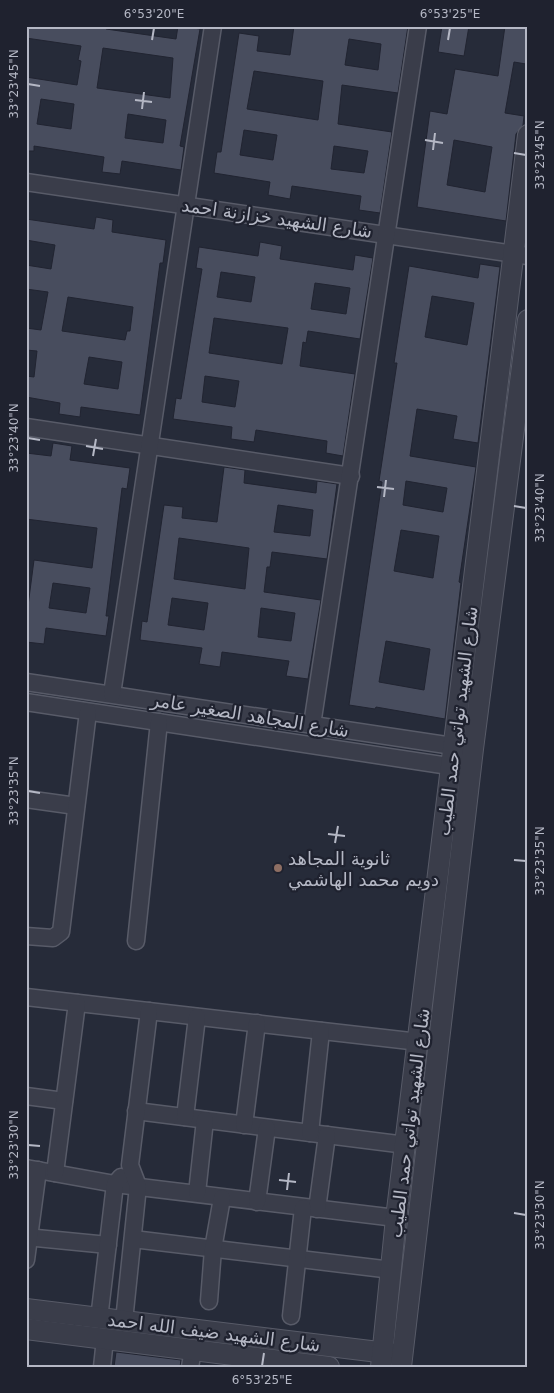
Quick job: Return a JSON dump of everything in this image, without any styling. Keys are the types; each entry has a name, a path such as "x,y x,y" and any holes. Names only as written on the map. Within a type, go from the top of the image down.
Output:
{"street":[{"path":"112,694 148,445 213,26"},
{"path":"312,725 388,235 418,26"},
{"name":"شارع الشهيد تواتي حمد الطيب","path":"402,1361 463,747 520,255 528,136"},
{"name":"شارع الشهيد خزازنة احمد","path":"26,182 520,255"},
{"name":"شارع الشهيد تواتي حمد الطيب","path":"463,747 528,320"},
{"path":"26,427 351,476"},
{"name":"شارع المجاهد الصغير عامر","path":"26,682 463,747"},
{"name":"شارع المجاهد الصغير عامر","path":"26,702 461,768"},
{"path":"26,936 53,938 61,932 88,712"},
{"path":"136,941 159,722"},
{"name":"شارع الشهيد تواتي حمد الطيب","path":"381,1360 396,1218 419,1042 461,768"},
{"path":"26,799 76,806"},
{"path":"26,997 419,1042"},
{"path":"55,1173 77,1003"},
{"path":"124,1322 138,1186 130,1165 149,1011"},
{"path":"185,1117 197,1017"},
{"path":"244,1125 257,1023"},
{"path":"310,1133 321,1031"},
{"path":"26,1096 64,1101"},
{"path":"136,1111 406,1146"},
{"path":"197,1193 205,1120"},
{"path":"257,1202 267,1128"},
{"path":"291,1316 298,1259 327,1135"},
{"path":"99,1318 115,1184 130,1165"},
{"path":"26,1260 32,1169 115,1184 396,1218"},
{"path":"209,1301 213,1248 222,1198"},
{"path":"28,1237 108,1244"},
{"path":"133,1239 392,1270"},
{"name":"شارع الشهيد ضيف الله احمد","path":"26,1309 381,1360 402,1361"},
{"name":"شارع الشهيد ضيف الله احمد","path":"26,1329 105,1339 192,1358 328,1367"},
{"path":"102,1367 105,1339"}],"building":[{"path":"26,26 106,26 106,29 176,39 178,26 200,29 180,146 184,147 181,170 122,161 120,174 102,172 104,157 34,146 34,151 26,151 26,77 77,85 81,61 78,60 81,46 26,38","holes":["103,48 173,58 170,98 97,88","41,99 74,104 71,129 37,124","128,114 166,120 163,143 125,138"]},
{"path":"294,26 408,26 398,93 342,85 338,124 392,132 380,213 359,210 361,196 292,186 290,199 268,195 270,182 214,173 217,152 221,152 239,33 259,36 257,51 290,55","holes":["349,39 381,44 378,70 345,65","254,71 323,81 318,120 247,109","244,130 277,135 273,160 240,155","334,146 368,151 364,173 331,169"]},
{"path":"442,26 469,26 464,56 438,52"},
{"path":"505,26 528,26 526,64 514,62 505,113 524,116 523,125 516,134 506,221 417,207 430,111 447,114 455,69 498,76","holes":["454,140 492,147 485,192 447,185"]},
{"path":"96,217 113,220 112,232 166,240 163,263 160,263 140,415 81,407 80,417 59,414 60,403 26,397 26,376 34,377 37,351 26,350 26,328 41,330 48,292 26,289 26,265 51,269 55,245 26,240 26,219 94,229","holes":["68,297 133,307 130,331 127,331 125,340 62,331","89,357 122,362 118,389 84,384"]},
{"path":"260,242 282,246 280,259 353,270 355,255 373,258 360,339 308,331 306,343 303,342 300,366 355,374 343,456 326,453 327,441 256,430 254,442 231,439 232,427 173,419 176,398 181,399 202,269 196,268 199,247 258,256","holes":["221,272 255,277 251,302 217,297","315,283 350,288 346,314 311,309","214,318 288,328 282,364 209,353","205,376 239,381 235,407 202,402"]},
{"path":"480,264 500,267 478,443 453,439 457,416 417,409 410,456 476,467 459,582 461,583 445,719 376,707 375,709 349,705 382,482 379,481 397,363 394,363 409,266 478,278","holes":["432,296 474,303 467,345 425,337","406,481 447,488 443,512 403,505","401,530 439,536 433,578 394,571","386,641 430,649 424,690 379,682"]},
{"path":"53,443 72,446 70,460 130,468 127,489 122,488 106,616 109,616 106,636 46,628 44,644 26,642 26,621 34,560 92,568 97,528 26,519 26,453 51,456","holes":["53,583 90,588 86,613 49,608"]},
{"path":"224,467 245,470 244,483 316,493 317,481 337,484 327,559 272,552 270,567 267,567 264,592 321,600 308,679 286,676 289,661 222,652 220,667 199,664 202,648 140,640 142,621 147,622 164,505 183,507 182,518 217,522","holes":["278,505 313,510 310,536 274,532","179,538 249,548 245,589 174,579","172,598 208,603 204,630 168,625","261,608 295,613 291,641 258,637"]},
{"path":"116,1352 181,1360 180,1367 114,1367"}],"place":[{"name":"ثانوية المجاهد دويم محمد الهاشمي","path":"278,868"}]}
